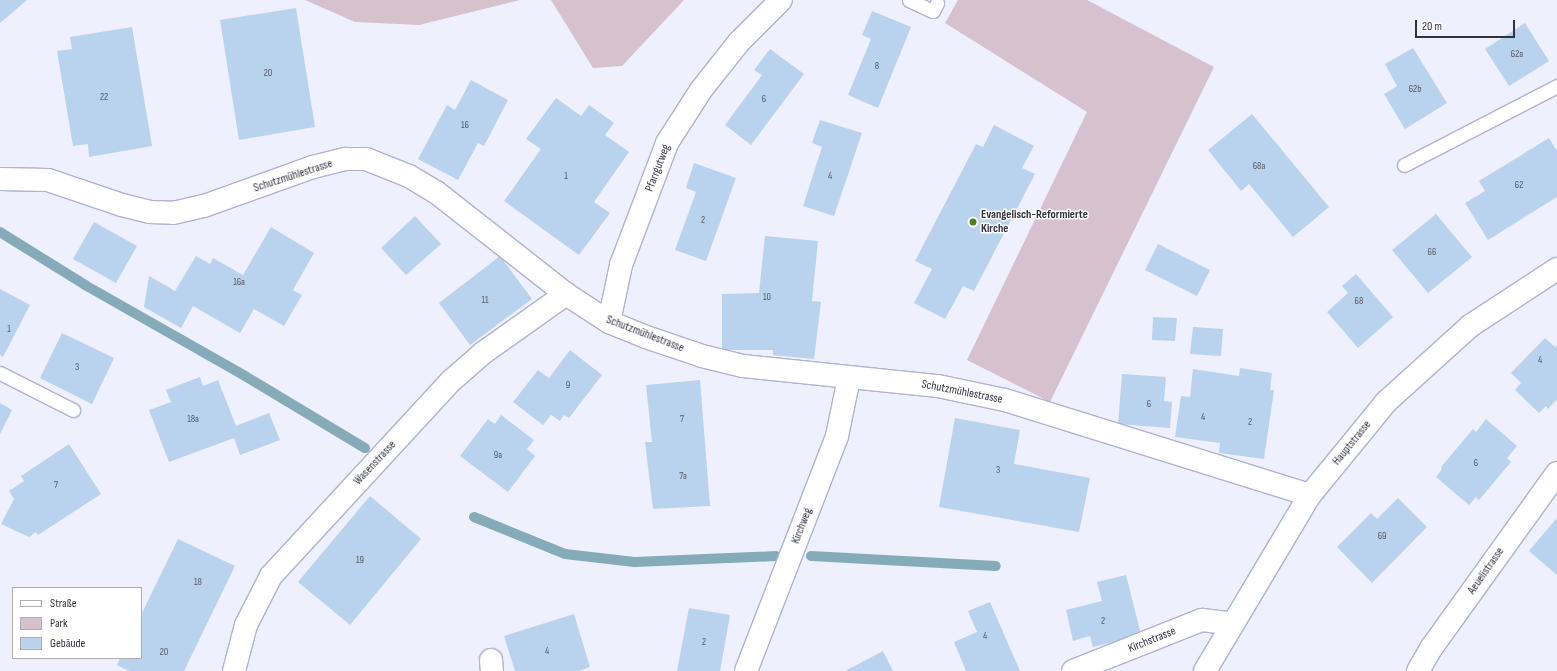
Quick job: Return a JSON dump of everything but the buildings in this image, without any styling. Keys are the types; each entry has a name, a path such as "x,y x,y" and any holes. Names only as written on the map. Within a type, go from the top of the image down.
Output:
{"street":[{"name":"Pfarrgutweg","path":"609,322 621,265 667,143 701,90 739,42 780,0"},
{"name":"Schutzmühlestrasse","path":"0,179 48,180 122,205 150,212 173,213 204,206 313,168 346,159 366,159 409,176 436,192 566,294 609,322 702,356 743,366 938,386 1005,400 1310,495"},
{"name":"Hauptstrasse","path":"1205,671 1310,495 1392,397 1470,326 1557,268"},
{"name":"Wasenstrasse","path":"234,671 246,625 271,576 451,381 483,353 566,294"},
{"name":"Kirchweg","path":"746,671 837,436 849,378"},
{"name":"Aeuelistrasse","path":"1418,671 1436,642 1557,473"},
{"name":"Kirchstrasse","path":"1073,671 1202,620 1233,624"}],"lane":[{"path":"909,0 933,11 936,3"},
{"path":"1404,165 1557,86"},
{"path":"0,373 73,410"}],"green space":[{"path":"305,0 520,0 419,25 355,22"},
{"path":"551,0 684,0 622,66 593,68"},
{"path":"958,0 1087,0 1214,67 1050,402 967,360 1087,112 945,23"}],"waterway":[{"path":"0,232 85,285 245,376 365,448"},
{"path":"474,517 565,554 635,562 776,556"},
{"path":"811,556 996,566"}],"place":[{"name":"Evangelisch-Reformierte Kirche","path":"973,222"}]}
